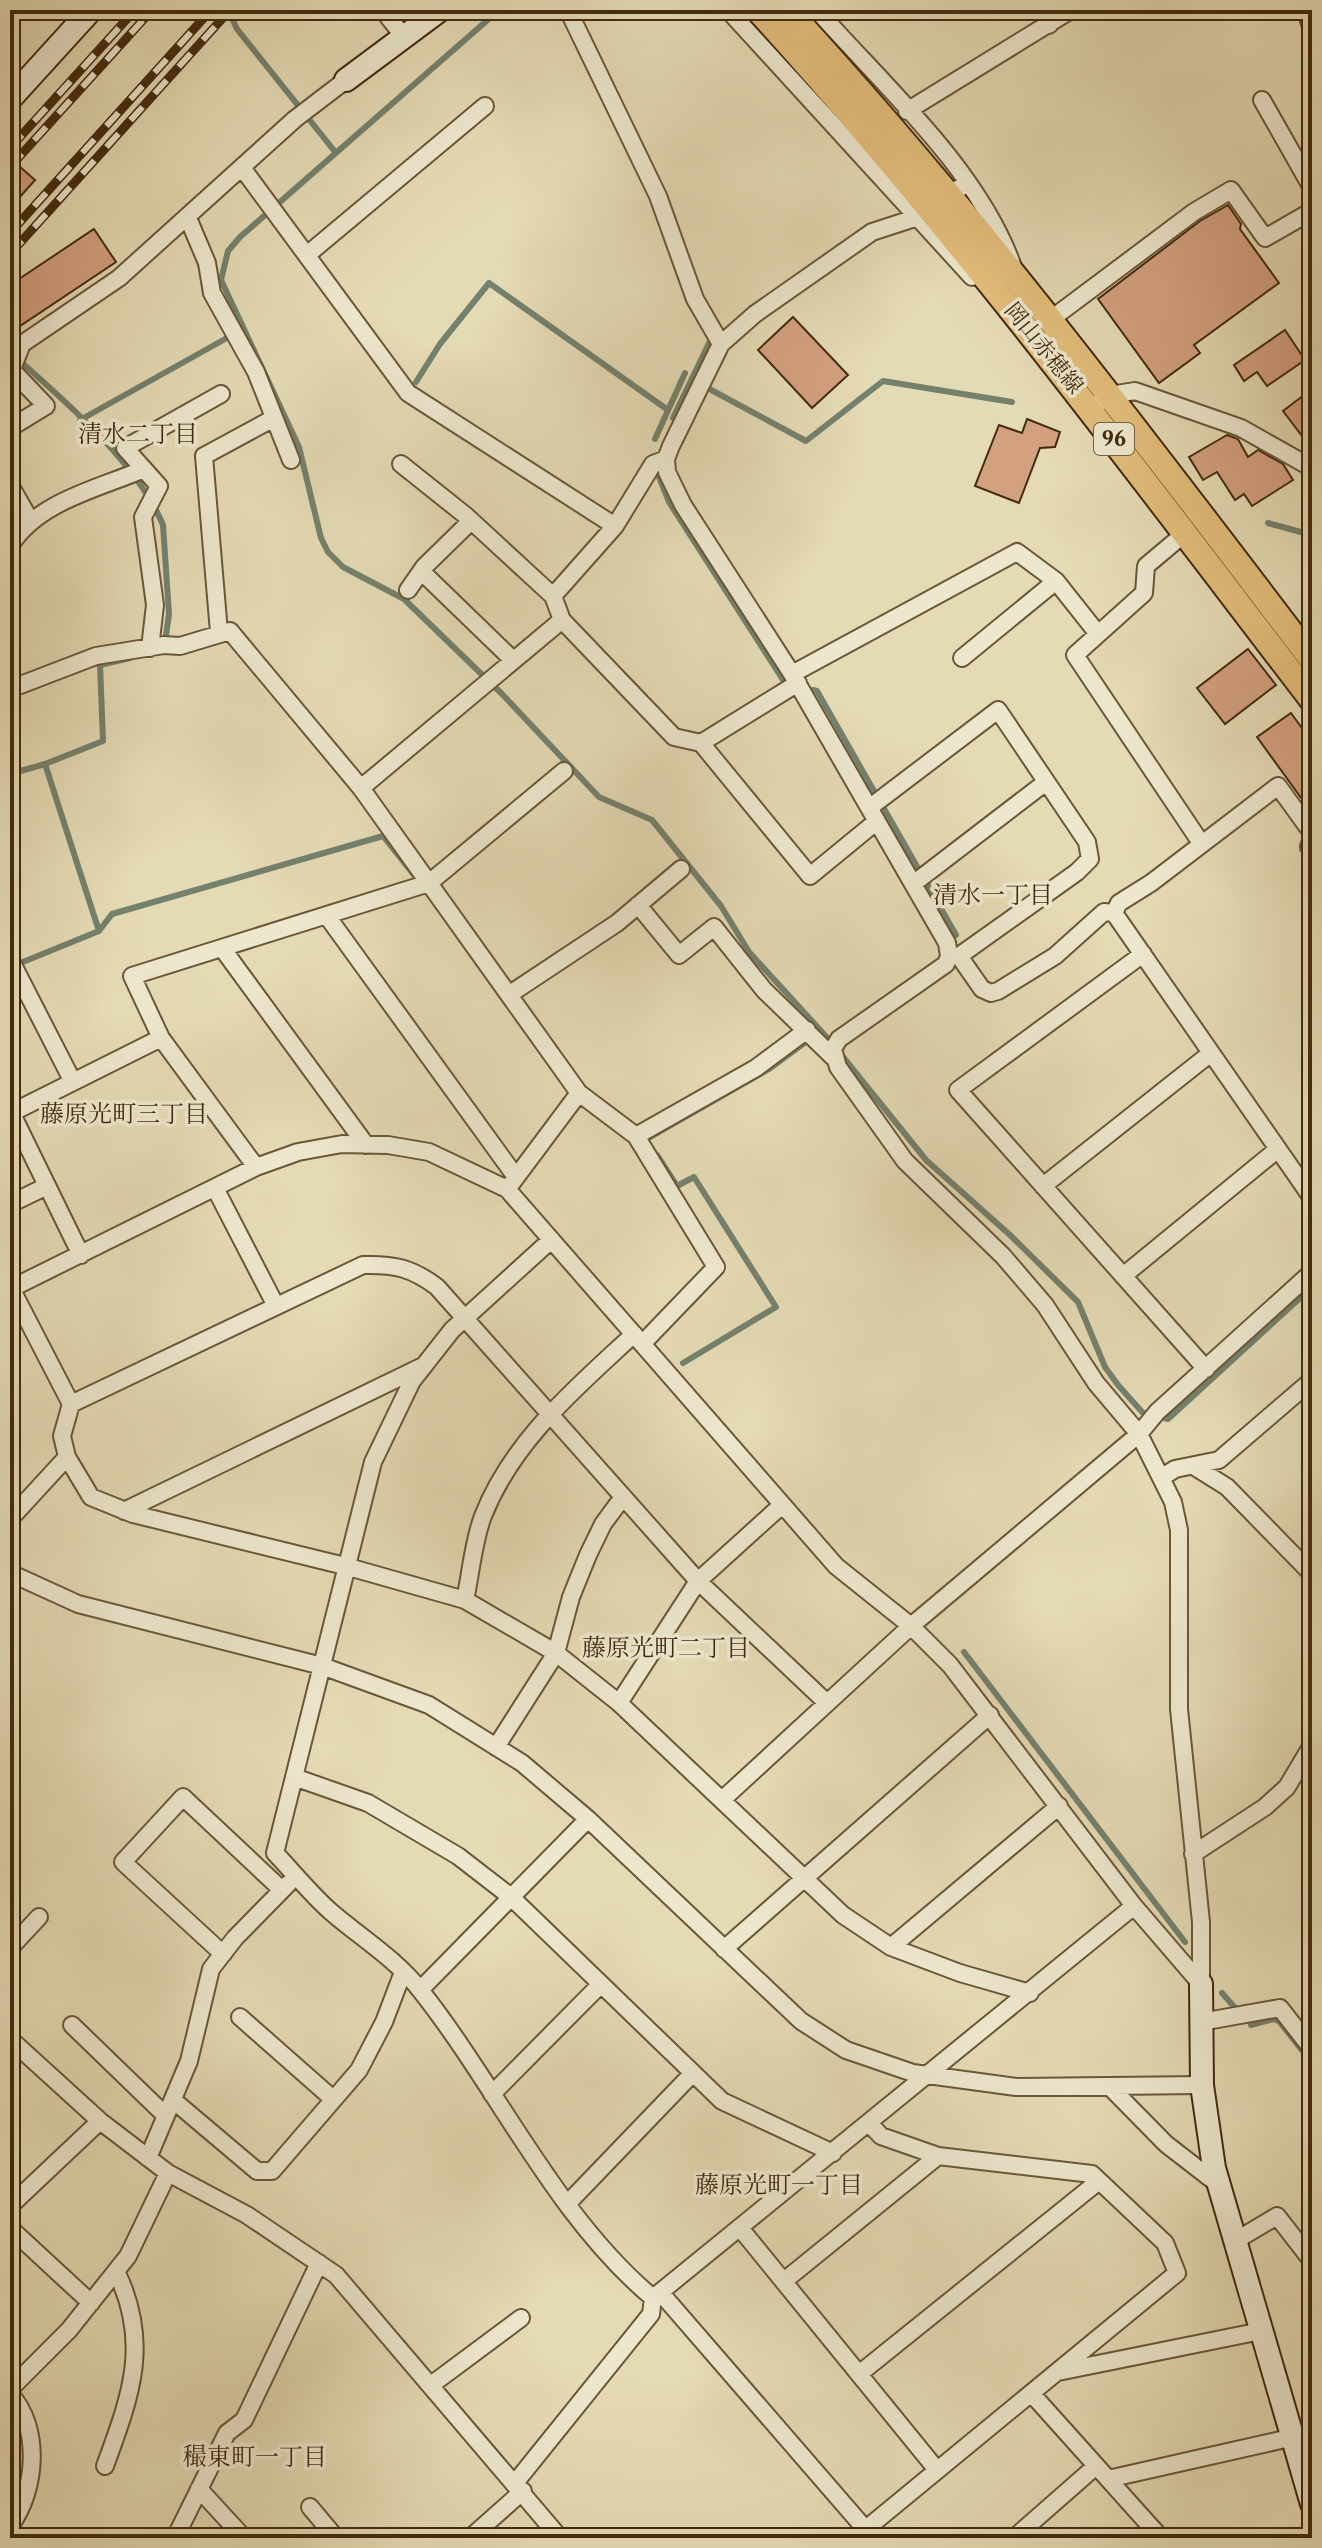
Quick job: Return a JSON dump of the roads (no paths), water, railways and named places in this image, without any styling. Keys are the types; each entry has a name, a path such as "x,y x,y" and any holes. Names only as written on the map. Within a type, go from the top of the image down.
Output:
{"main road":[{"name":"岡山赤穂線","path":"758,10 1017,279 1050,320 1184,534 1312,700"},
{"name":"岡山赤穂線","path":"787,10 941,201 1047,352 1100,401 1312,660"}],"street":[{"path":"10,99 91,10"},
{"path":"383,10 404,37"},
{"path":"10,428 46,406 14,363 22,344 119,278 304,112 440,10"},
{"path":"568,10 658,196 695,299 717,337"},
{"path":"728,10 941,201"},
{"path":"817,10 907,111 941,201"},
{"path":"907,111 1044,17 1071,10"},
{"path":"1312,19 1309,21 1312,27"},
{"path":"1262,100 1312,188"},
{"path":"307,255 485,106"},
{"path":"243,169 408,393 615,526"},
{"path":"1050,320 1194,212 1231,190 1265,238 1312,211"},
{"path":"941,201 872,232 717,337 702,384 666,459 667,472 683,505 920,879 954,956 982,989 991,993 998,991 1055,956 1104,912 1114,913 1312,1198"},
{"path":"188,218 207,263 212,293 236,331 291,460"},
{"path":"1100,401 1135,391 1196,410 1241,428 1312,468"},
{"path":"150,648 155,605 143,517 159,486 136,472 125,448 221,394"},
{"path":"219,632 204,456 274,418"},
{"path":"553,596 615,526 653,464 666,459"},
{"path":"401,464 471,521 553,596 562,620 674,737 701,743 810,876 876,808 998,710 1087,842 1090,859 954,956 835,1049"},
{"path":"10,546 30,520 72,498 136,472"},
{"path":"10,485 30,520"},
{"path":"408,590 421,571 471,521"},
{"path":"1184,534 1146,566 1144,593 1075,655 1201,843"},
{"path":"701,743 795,678 1017,552 1056,581 1098,634"},
{"path":"421,571 513,660"},
{"path":"962,658 1056,581"},
{"path":"361,788 562,620"},
{"path":"10,689 96,656 180,646 230,631 361,788 579,1093 636,1136 716,1267 638,1339 548,1414 514,1458 483,1517 465,1600"},
{"path":"256,1167 161,1038 132,976 429,883 564,771"},
{"path":"920,879 1046,782"},
{"path":"1114,913 1119,903 1278,786 1312,835 1309,847 1312,850"},
{"path":"510,994 617,923 681,869"},
{"path":"638,905 679,955 714,927 764,990 811,1034 835,1049 897,1151 1003,1256 1045,1305 1096,1383 1148,1423 1161,1478 1173,1502 1179,1530 1179,1709 1201,1922 1202,2085 1219,2185 1312,2504"},
{"path":"327,916 551,1240 836,1566 911,1626 950,1665 1134,1906 1201,1984"},
{"path":"222,948 366,1145"},
{"path":"1143,954 958,1090 1206,1369"},
{"path":"10,959 73,1082"},
{"path":"636,1136 811,1034"},
{"path":"81,1255 11,1111 161,1038"},
{"path":"1043,1186 1211,1053"},
{"path":"512,1183 579,1093"},
{"path":"512,1183 429,1152 342,1144 298,1152 256,1167 10,1288 71,1404 62,1436 67,1457 91,1497 124,1511 345,1566 465,1600 556,1653 619,1703 843,1915 891,1947 960,1973 1030,1993"},
{"path":"1123,1276 1278,1149"},
{"path":"10,1204 47,1186"},
{"path":"215,1188 276,1306"},
{"path":"551,1240 463,1320 424,1366 412,1381 373,1462 275,1853 330,1910 379,1947 420,1990 618,2269 656,2295 870,2533 937,2470 1177,2273 1165,2243 1092,2174 938,2156 881,2136 869,2123"},
{"path":"71,1404 363,1265 394,1264 418,1272 437,1287 463,1320 698,1581 827,1703"},
{"path":"723,1799 911,1626 1148,1423 1312,1272"},
{"path":"124,1511 424,1366"},
{"path":"1161,1478 1175,1469 1219,1460 1312,1380"},
{"path":"10,1519 67,1457"},
{"path":"1195,1467 1227,1487 1312,1574"},
{"path":"496,1747 556,1653 571,1597 588,1555 603,1524 623,1497"},
{"path":"619,1703 698,1581 782,1505"},
{"path":"12,1578 78,1604 322,1666 429,1705 522,1763 588,1819 801,2021 846,2050 928,2076 1016,2087 1202,2085"},
{"path":"724,1949 990,1715"},
{"path":"1193,1854 1265,1807 1287,1787 1312,1745"},
{"path":"294,1777 368,1803 414,1827 511,1897 722,2101 833,2153"},
{"path":"223,1954 123,1862 183,1797 282,1890"},
{"path":"891,1947 1059,1806"},
{"path":"420,1990 588,1819"},
{"path":"148,2158 189,2061 211,1969 296,1875"},
{"path":"470,2538 519,2487 651,2314 656,2295 1134,1906"},
{"path":"10,1948 39,1917"},
{"path":"173,2100 257,2171 272,2171 359,2070 384,2022 403,1972"},
{"path":"492,2094 601,1984"},
{"path":"1201,2022 1280,2008 1312,2049"},
{"path":"240,2017 333,2099"},
{"path":"72,2025 166,2116"},
{"path":"13,2046 100,2121 168,2173 247,2215 336,2275 560,2538"},
{"path":"569,2202 693,2073"},
{"path":"1109,2086 1166,2144 1219,2185"},
{"path":"10,2206 100,2121"},
{"path":"784,2281 938,2156"},
{"path":"10,2526 17,2516 30,2473 32,2442 27,2419 10,2392 69,2330 128,2256 168,2173"},
{"path":"859,2374 1099,2181"},
{"path":"1235,2241 1277,2216 1312,2261"},
{"path":"10,2228 91,2303"},
{"path":"740,2228 937,2470"},
{"path":"175,2538 227,2433 244,2420 319,2263"},
{"path":"105,2466 127,2407 136,2355 135,2323 128,2295 116,2271"},
{"path":"431,2385 521,2318"},
{"path":"1056,2372 1261,2331"},
{"path":"1031,2393 1161,2538"},
{"path":"1108,2479 1294,2437"},
{"path":"1014,2538 1096,2466"},
{"path":"199,2489 244,2538"},
{"path":"310,2507 336,2538"}],"waterway":[{"path":"228,10 237,29 336,153"},
{"path":"499,10 240,237 228,251 221,280 299,447 321,538 328,552 343,567 404,599 502,694 599,797 652,820 721,906 749,952 832,1043"},
{"path":"416,382 440,344 489,283 668,410"},
{"path":"80,420 234,334"},
{"path":"673,418 712,337"},
{"path":"10,352 96,432 135,477 151,501 163,525 169,614 166,635"},
{"path":"655,439 685,373"},
{"path":"702,385 806,441 883,381 1012,402"},
{"path":"659,477 669,502 785,683"},
{"path":"1268,523 1312,535"},
{"path":"18,964 99,931 45,764 103,741 100,665 130,658"},
{"path":"813,690 817,691 956,935"},
{"path":"10,774 45,764"},
{"path":"99,931 112,914 383,836 414,875"},
{"path":"645,1140 769,1069 811,1038"},
{"path":"839,1052 926,1160 1010,1235 1078,1302 1105,1367 1143,1413 1168,1419 1312,1287"},
{"path":"657,1155 677,1186 694,1177 776,1307 683,1363"},
{"path":"964,1652 1185,1942"},
{"path":"1222,1993 1237,2010"},
{"path":"1251,2025 1273,2019 1279,2021 1312,2063"}],"railway":[{"path":"10,148 135,10"},
{"path":"10,167 152,10"},
{"path":"10,233 211,10"},
{"path":"10,254 230,10"}],"district":[{"name":"清水二丁目","path":"138,433"},
{"name":"清水一丁目","path":"993,894"},
{"name":"藤原光町三丁目","path":"124,1113"},
{"name":"藤原光町二丁目","path":"666,1647"},
{"name":"藤原光町一丁目","path":"779,2184"},
{"name":"穝東町一丁目","path":"255,2456"}]}
